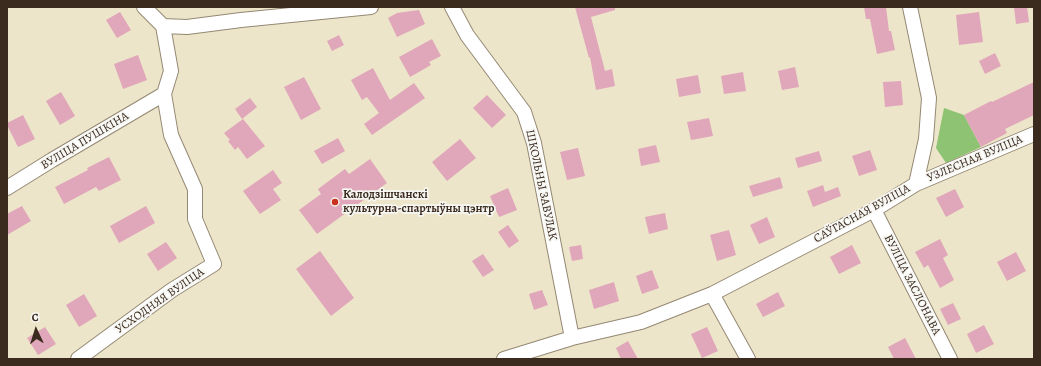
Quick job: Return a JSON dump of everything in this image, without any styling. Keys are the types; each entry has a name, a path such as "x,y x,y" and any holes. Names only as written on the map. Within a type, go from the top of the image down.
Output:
{"street":[{"path":"144,7 163,26 171,71 164,94"},
{"path":"163,26 187,27 371,7"},
{"name":"ШКОЛЬНЫ ЗАВУЛАК","path":"452,7 467,35 524,112 534,143 572,338"},
{"name":"САЎГАСНАЯ ВУЛІЦА","path":"506,359 572,338 641,322 712,294 874,210 916,184 926,139 929,98 910,7"},
{"name":"ВУЛІЦА ПУШКІНА","path":"7,188 164,94"},
{"name":"УСХОДНЯЯ ВУЛІЦА","path":"78,359 172,290 214,264 195,218 195,189 171,136 164,94"},
{"name":"УЗЛЕСНАЯ ВУЛІЦА","path":"916,184 1034,134"},
{"name":"ВУЛІЦА ЗАСЛОНАВА","path":"874,210 950,359"},
{"path":"712,294 748,359"},
{"path":"543,359 548,345"}],"green space":[{"path":"944,108 964,115 981,147 946,163 936,148"}],"building":[{"path":"575,7 615,7 615,10 591,17 605,71 612,69 615,86 596,90 590,57 589,58"},
{"path":"864,7 886,7 889,31 891,31 895,50 877,54 870,19 866,19"},
{"path":"1014,7 1027,7 1029,22 1016,24"},
{"path":"419,10 425,24 397,37 388,18 397,13"},
{"path":"120,12 131,30 117,38 106,20"},
{"path":"979,12 983,42 959,45 956,15"},
{"path":"339,35 344,45 332,51 327,41"},
{"path":"432,39 441,56 429,62 431,65 410,77 399,57"},
{"path":"995,53 1001,66 985,74 979,61"},
{"path":"138,55 147,80 123,89 114,64"},
{"path":"795,67 799,87 782,90 778,71"},
{"path":"373,68 390,100 414,83 425,98 372,135 364,124 379,113 367,97 362,100 351,80"},
{"path":"743,72 746,91 724,94 721,76"},
{"path":"698,75 701,93 679,97 676,79"},
{"path":"304,77 321,109 301,120 284,87"},
{"path":"901,81 903,105 885,107 883,82"},
{"path":"1034,82 1034,115 1005,129 1007,133 981,147 964,115"},
{"path":"61,92 75,116 60,125 46,101"},
{"path":"487,95 506,115 492,128 473,108"},
{"path":"250,98 257,107 242,119 235,109"},
{"path":"23,115 35,139 18,147 7,123"},
{"path":"709,118 713,136 691,140 687,122"},
{"path":"243,119 265,146 247,159 238,147 235,150 228,141 230,140 224,133"},
{"path":"338,138 345,151 322,164 314,151"},
{"path":"460,139 476,158 447,181 432,162"},
{"path":"656,145 660,162 641,166 638,149"},
{"path":"578,148 585,176 567,180 560,152"},
{"path":"870,150 877,170 859,176 852,156"},
{"path":"819,151 822,161 798,168 795,158"},
{"path":"109,157 121,180 99,191 96,187 64,204 55,187"},
{"name":"Калодзішчанскі культурна-спартыўны цэнтр","path":"370,159 387,183 317,234 299,210 321,194 318,189 345,169 349,174"},
{"path":"273,170 282,183 273,189 281,200 260,214 243,191"},
{"path":"780,177 783,188 753,197 749,186"},
{"path":"823,185 825,192 838,187 841,196 813,207 807,191"},
{"path":"508,188 517,210 499,217 490,196"},
{"path":"955,189 964,207 946,217 936,198"},
{"path":"22,206 31,221 7,235 7,214"},
{"path":"146,206 155,223 119,243 110,226"},
{"path":"665,213 668,229 649,234 645,217"},
{"path":"767,217 775,237 759,244 750,225"},
{"path":"508,225 519,241 509,248 498,232"},
{"path":"729,230 736,255 717,261 710,235"},
{"path":"940,239 948,255 943,258 954,280 940,288 928,265 924,268 915,252"},
{"path":"166,242 177,258 158,271 147,254"},
{"path":"581,245 583,259 572,261 569,247"},
{"path":"852,245 861,263 839,274 830,257"},
{"path":"320,251 354,298 331,316 296,269"},
{"path":"1016,252 1026,271 1007,281 997,262"},
{"path":"483,254 494,270 483,277 472,261"},
{"path":"652,270 659,288 642,294 636,276"},
{"path":"614,282 619,301 594,309 589,290"},
{"path":"542,290 548,305 534,310 529,294"},
{"path":"778,292 785,306 763,317 756,304"},
{"path":"84,294 97,316 79,327 66,305"},
{"path":"953,303 961,319 948,325 940,309"},
{"path":"984,325 994,344 976,353 967,334"},
{"path":"45,327 56,344 38,355 27,338"},
{"path":"707,327 718,351 702,358 691,334"},
{"path":"905,338 916,359 894,359 888,347"},
{"path":"628,341 638,359 621,359 616,348"}],"place":[{"name":"Калодзішчанскі культурна-спартыўны цэнтр","path":"335,202"}]}
